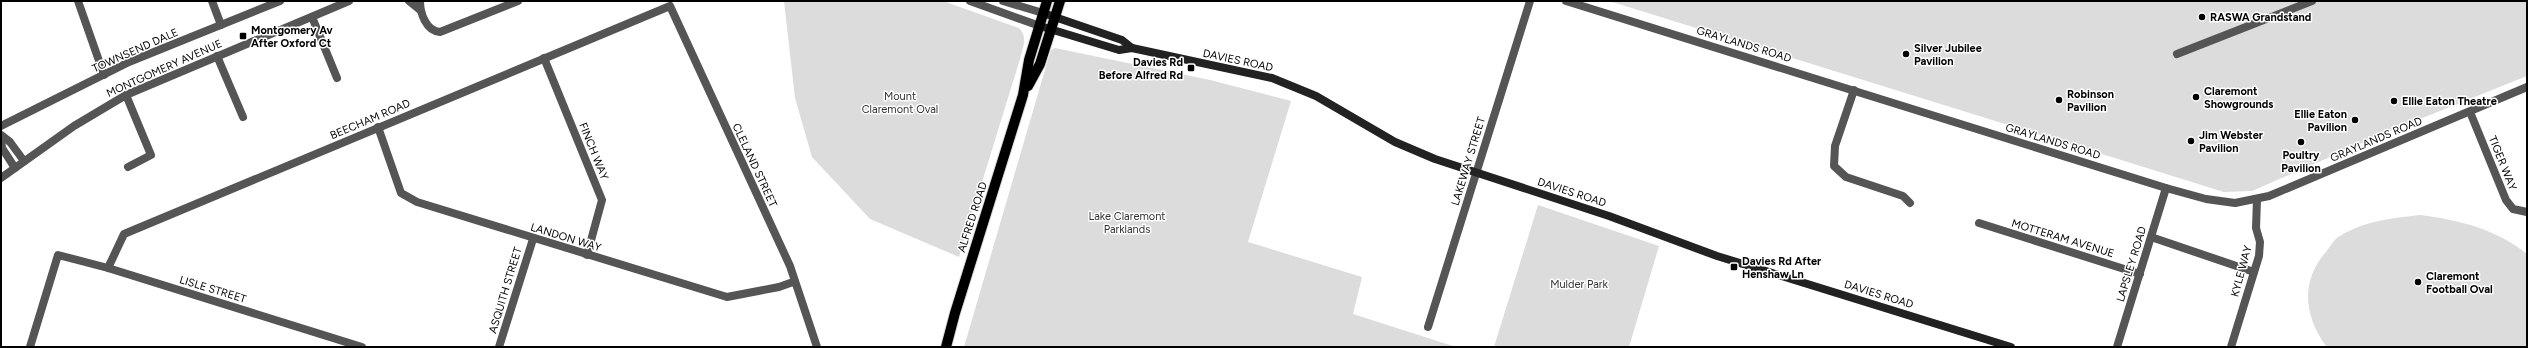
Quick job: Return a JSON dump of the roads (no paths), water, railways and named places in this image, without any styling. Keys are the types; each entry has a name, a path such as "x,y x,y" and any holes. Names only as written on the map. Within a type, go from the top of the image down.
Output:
{"main road":[{"name":"ALFRED ROAD","path":"946,347 957,306 1023,95 1030,60 1047,1"},
{"name":"ALFRED ROAD","path":"1023,95 1040,64 1060,1"},
{"name":"DAVIES ROAD","path":"1044,13 1122,40 1132,48"},
{"name":"DAVIES ROAD","path":"1040,26 1119,50 1132,48 1272,78 1316,96 1404,147 1610,216 1717,256 2011,347"}],"street":[{"path":"78,1 104,75"},
{"path":"212,1 221,25"},
{"name":"TOWNSEND DALE","path":"1,126 129,62 280,1"},
{"name":"MONTGOMERY AVENUE","path":"1,178 74,126 126,95 349,1"},
{"path":"409,1 420,5 430,28 440,32 518,1"},
{"path":"970,1 1040,26"},
{"path":"1003,1 1044,13"},
{"name":"LAKEWAY STREET","path":"1428,327 1530,1"},
{"name":"GRAYLANDS ROAD","path":"1566,1 2166,188 2206,198 2235,203 2269,196 2527,87"},
{"path":"2176,54 2312,1"},
{"name":"CLELAND STREET","path":"659,10 670,6 790,266 793,282 817,347"},
{"name":"BEECHAM ROAD","path":"108,268 124,234 659,10"},
{"path":"312,17 337,78"},
{"path":"218,56 243,117"},
{"name":"FINCH WAY","path":"544,58 602,200 587,255"},
{"path":"1854,90 1835,146 1834,166 1846,178 1903,196 1910,203"},
{"path":"126,95 151,155 128,167"},
{"name":"TIGER WAY","path":"2470,112 2506,200 2513,209 2527,212"},
{"name":"LANDON WAY","path":"378,127 401,193 417,202 727,298 780,287 793,282"},
{"path":"1,136 10,142 24,161"},
{"path":"1,136 2,148 15,168"},
{"name":"LAPSLEY ROAD","path":"2117,347 2166,188"},
{"name":"KYLE WAY","path":"2231,347 2254,272 2260,242 2256,228 2257,199"},
{"name":"MOTTERAM AVENUE","path":"1979,223 2140,274"},
{"path":"2151,238 2254,272"},
{"name":"ASQUITH STREET","path":"499,347 533,239"},
{"name":"LISLE STREET","path":"30,347 58,255 108,268 362,347"}],"place":[{"name":"RASWA Grandstand","path":"2202,17"},
{"name":"Montgomery Av After Oxford Ct","path":"243,36"},
{"name":"Silver Jubilee Pavilion","path":"1906,54"},
{"name":"Davies Rd Before Alfred Rd","path":"1191,68"},
{"name":"Claremont Showgrounds","path":"2196,97"},
{"name":"Robinson Pavilion","path":"2059,100"},
{"name":"Ellie Eaton Theatre","path":"2394,101"},
{"name":"Ellie Eaton Pavilion","path":"2355,120"},
{"name":"Jim Webster Pavilion","path":"2191,141"},
{"name":"Poultry Pavilion","path":"2301,142"},
{"name":"Davies Rd After Henshaw Ln","path":"1734,267"},
{"name":"Claremont Football Oval","path":"2418,282"}],"park label":[{"name":"Mount Claremont Oval","path":"900,102"},
{"name":"Lake Claremont Parklands","path":"1127,222"},
{"name":"Mulder Park","path":"1579,284"}]}
